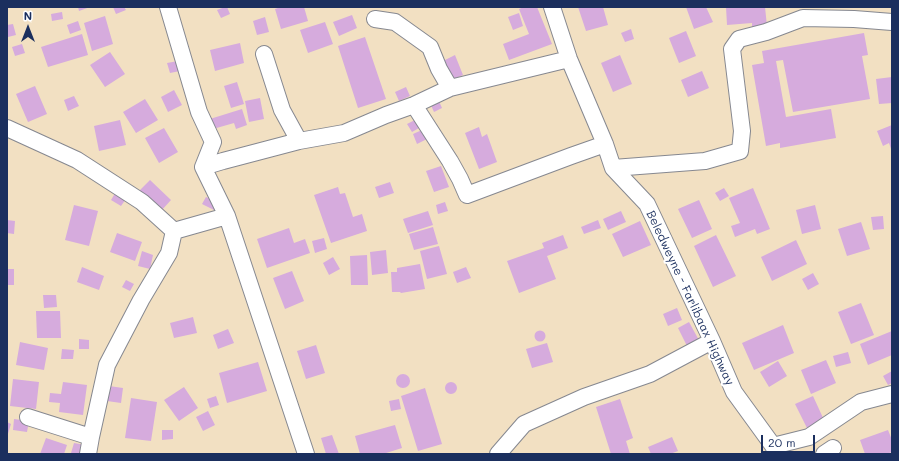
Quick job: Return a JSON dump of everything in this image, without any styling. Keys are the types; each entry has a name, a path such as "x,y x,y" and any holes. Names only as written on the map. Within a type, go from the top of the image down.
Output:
{"street":[{"path":"168,7 199,112 213,142 203,167 227,216 306,454"},
{"name":"Beledweyne - Farlibaax Highway","path":"552,7 569,59 605,144 613,168 647,204 712,341 734,392 776,450"},
{"path":"613,168 704,160 740,151 742,131 732,49 739,39 766,32 803,12 854,19 892,22"},
{"path":"375,19 394,22 430,47 439,69 450,88"},
{"path":"264,54 282,110 299,141"},
{"path":"203,167 224,160 299,141 344,133 414,105 450,88 569,59"},
{"path":"414,105 450,160 467,196 605,144"},
{"path":"7,128 77,160 142,202 174,231"},
{"path":"174,231 227,216"},
{"path":"88,454 106,365 141,300 169,253 174,231"},
{"path":"498,454 524,424 584,397 650,374 712,341"},
{"path":"776,450 809,437 861,402 892,394"},
{"path":"28,417 91,437"}],"building":[{"path":"78,7 90,7 79,11"},
{"path":"113,7 124,7 126,10 116,14"},
{"path":"227,7 230,14 221,18 217,10"},
{"path":"281,7 304,7 308,21 281,29 275,9"},
{"path":"524,7 537,7 552,44 509,60 503,44 529,34 519,9"},
{"path":"578,7 603,7 608,25 586,31"},
{"path":"686,7 706,7 713,22 694,29"},
{"path":"726,7 765,7 767,26 752,28 752,23 727,25"},
{"path":"62,12 63,19 52,21 51,14"},
{"path":"519,13 523,26 513,30 508,17"},
{"path":"352,15 357,28 339,36 333,22"},
{"path":"105,16 113,44 92,51 84,23"},
{"path":"265,17 269,32 257,35 253,21"},
{"path":"78,21 81,30 70,34 67,25"},
{"path":"325,22 333,44 308,53 300,30"},
{"path":"13,24 16,35 8,37 7,25"},
{"path":"631,29 634,39 625,42 621,33"},
{"path":"686,31 696,56 679,63 669,38"},
{"path":"864,33 868,55 862,56 870,99 793,112 783,60 776,61 786,117 831,109 836,138 780,148 780,143 766,146 752,65 764,63 762,51"},
{"path":"82,34 88,55 48,67 41,47"},
{"path":"365,37 386,99 358,108 338,46"},
{"path":"240,43 244,63 215,71 210,50"},
{"path":"22,44 25,53 15,56 12,47"},
{"path":"110,52 125,74 105,87 90,65"},
{"path":"455,55 463,75 449,81 441,62"},
{"path":"620,55 632,84 613,92 601,63"},
{"path":"178,61 180,71 170,73 167,63"},
{"path":"702,71 709,88 688,97 681,80"},
{"path":"892,77 892,103 879,104 876,79"},
{"path":"237,82 244,104 231,108 224,86"},
{"path":"35,86 47,114 28,122 16,94"},
{"path":"406,87 410,96 399,101 395,92"},
{"path":"174,90 182,105 168,112 161,97"},
{"path":"74,96 79,106 68,111 64,100"},
{"path":"260,98 264,119 249,122 245,101"},
{"path":"145,99 158,120 136,133 123,112"},
{"path":"438,99 442,108 434,112 430,103"},
{"path":"242,109 247,125 236,129 234,123 213,129 210,119"},
{"path":"120,120 126,145 99,151 94,126"},
{"path":"415,120 419,128 412,132 407,124"},
{"path":"892,125 892,152 889,143 883,146 877,131"},
{"path":"479,127 482,137 487,134 497,162 479,169 465,133"},
{"path":"164,128 178,152 159,163 145,138"},
{"path":"422,130 427,139 417,144 413,134"},
{"path":"441,166 449,187 434,192 426,171"},
{"path":"150,180 171,200 161,211 139,191"},
{"path":"390,182 394,193 379,198 375,187"},
{"path":"338,187 340,194 345,193 353,217 362,214 367,231 331,243 314,195"},
{"path":"724,188 729,196 720,201 715,193"},
{"path":"753,188 770,229 757,234 755,229 735,237 731,226 740,223 729,198"},
{"path":"117,190 128,196 121,206 111,200"},
{"path":"206,197 218,202 214,210 202,204"},
{"path":"699,200 712,229 692,238 678,209"},
{"path":"445,202 448,211 438,214 436,205"},
{"path":"74,205 98,211 89,246 65,240"},
{"path":"815,205 821,229 802,234 796,210"},
{"path":"428,211 433,225 408,233 403,219"},
{"path":"621,211 626,222 608,230 603,219"},
{"path":"883,216 884,229 873,230 871,217"},
{"path":"7,220 15,221 14,234 7,233"},
{"path":"598,220 601,228 584,234 581,227"},
{"path":"640,221 651,245 623,257 612,234"},
{"path":"861,222 870,249 847,256 838,229"},
{"path":"433,227 438,244 414,250 409,234"},
{"path":"289,228 294,243 305,239 310,253 267,268 257,239"},
{"path":"117,233 142,242 135,261 110,252"},
{"path":"563,235 568,248 547,256 556,279 519,293 507,261 544,248 542,243"},
{"path":"716,235 736,276 713,287 694,246"},
{"path":"324,238 327,249 315,253 312,241"},
{"path":"796,240 807,264 772,281 761,257"},
{"path":"439,246 447,274 427,279 420,251"},
{"path":"386,250 388,273 372,275 370,252"},
{"path":"142,251 153,255 150,269 138,266"},
{"path":"367,255 368,285 351,285 350,256"},
{"path":"333,257 340,269 329,275 323,263"},
{"path":"420,264 425,289 401,293 392,292 391,272 397,272 397,268"},
{"path":"82,267 104,276 99,290 77,282"},
{"path":"466,267 471,278 457,283 453,272"},
{"path":"7,269 14,269 14,285 7,285"},
{"path":"292,271 304,301 285,309 273,278"},
{"path":"813,273 819,284 808,290 802,279"},
{"path":"126,280 134,284 130,291 122,287"},
{"path":"43,295 56,295 57,307 44,308"},
{"path":"861,303 874,335 851,344 838,312"},
{"path":"677,308 682,320 668,326 663,314"},
{"path":"36,311 60,311 61,338 37,338"},
{"path":"193,317 197,333 174,338 170,323"},
{"path":"689,322 701,344 689,350 678,328"},
{"path":"783,325 794,353 754,370 742,343"},
{"path":"228,329 234,343 218,349 213,335"},
{"path":"538,331 542,331 544,332 544,340 538,341 535,338 535,334"},
{"path":"892,331 892,355 868,365 860,344"},
{"path":"79,339 89,340 89,349 79,349"},
{"path":"20,342 48,348 44,370 16,365"},
{"path":"547,343 553,362 532,368 526,349"},
{"path":"316,345 325,373 306,379 297,351"},
{"path":"62,349 74,350 73,359 61,359"},
{"path":"848,352 851,363 836,367 833,356"},
{"path":"826,360 836,383 811,394 801,370"},
{"path":"778,361 787,376 769,387 760,372"},
{"path":"258,362 267,391 227,403 219,373"},
{"path":"892,371 892,383 888,385 883,376"},
{"path":"403,374 408,376 410,381 408,386 403,388 398,386 396,381 398,376"},
{"path":"13,379 39,382 36,409 10,406"},
{"path":"63,382 87,385 83,415 59,412 60,403 49,402 50,393 61,394"},
{"path":"449,382 453,382 457,388 453,394 449,394 445,390 445,386"},
{"path":"109,386 123,388 121,403 107,401"},
{"path":"184,387 198,408 179,421 164,400"},
{"path":"425,388 442,444 418,451 401,396"},
{"path":"216,396 219,405 210,408 207,399"},
{"path":"813,396 824,420 807,428 795,404"},
{"path":"131,398 157,402 151,441 125,438"},
{"path":"399,399 401,409 391,411 389,401"},
{"path":"620,399 633,438 626,441 630,454 611,454 596,407"},
{"path":"208,411 215,425 203,431 196,417"},
{"path":"14,419 29,421 27,432 13,430"},
{"path":"7,422 11,424 7,437"},
{"path":"395,425 402,448 383,454 360,454 355,436"},
{"path":"162,430 173,430 173,439 162,440"},
{"path":"888,430 892,440 892,452 886,454 865,454 860,440"},
{"path":"332,435 339,454 326,454 321,438"},
{"path":"672,437 678,451 670,454 651,454 648,447"},
{"path":"46,438 67,445 64,454 40,454"},
{"path":"74,443 85,445 83,454 71,453"}]}
